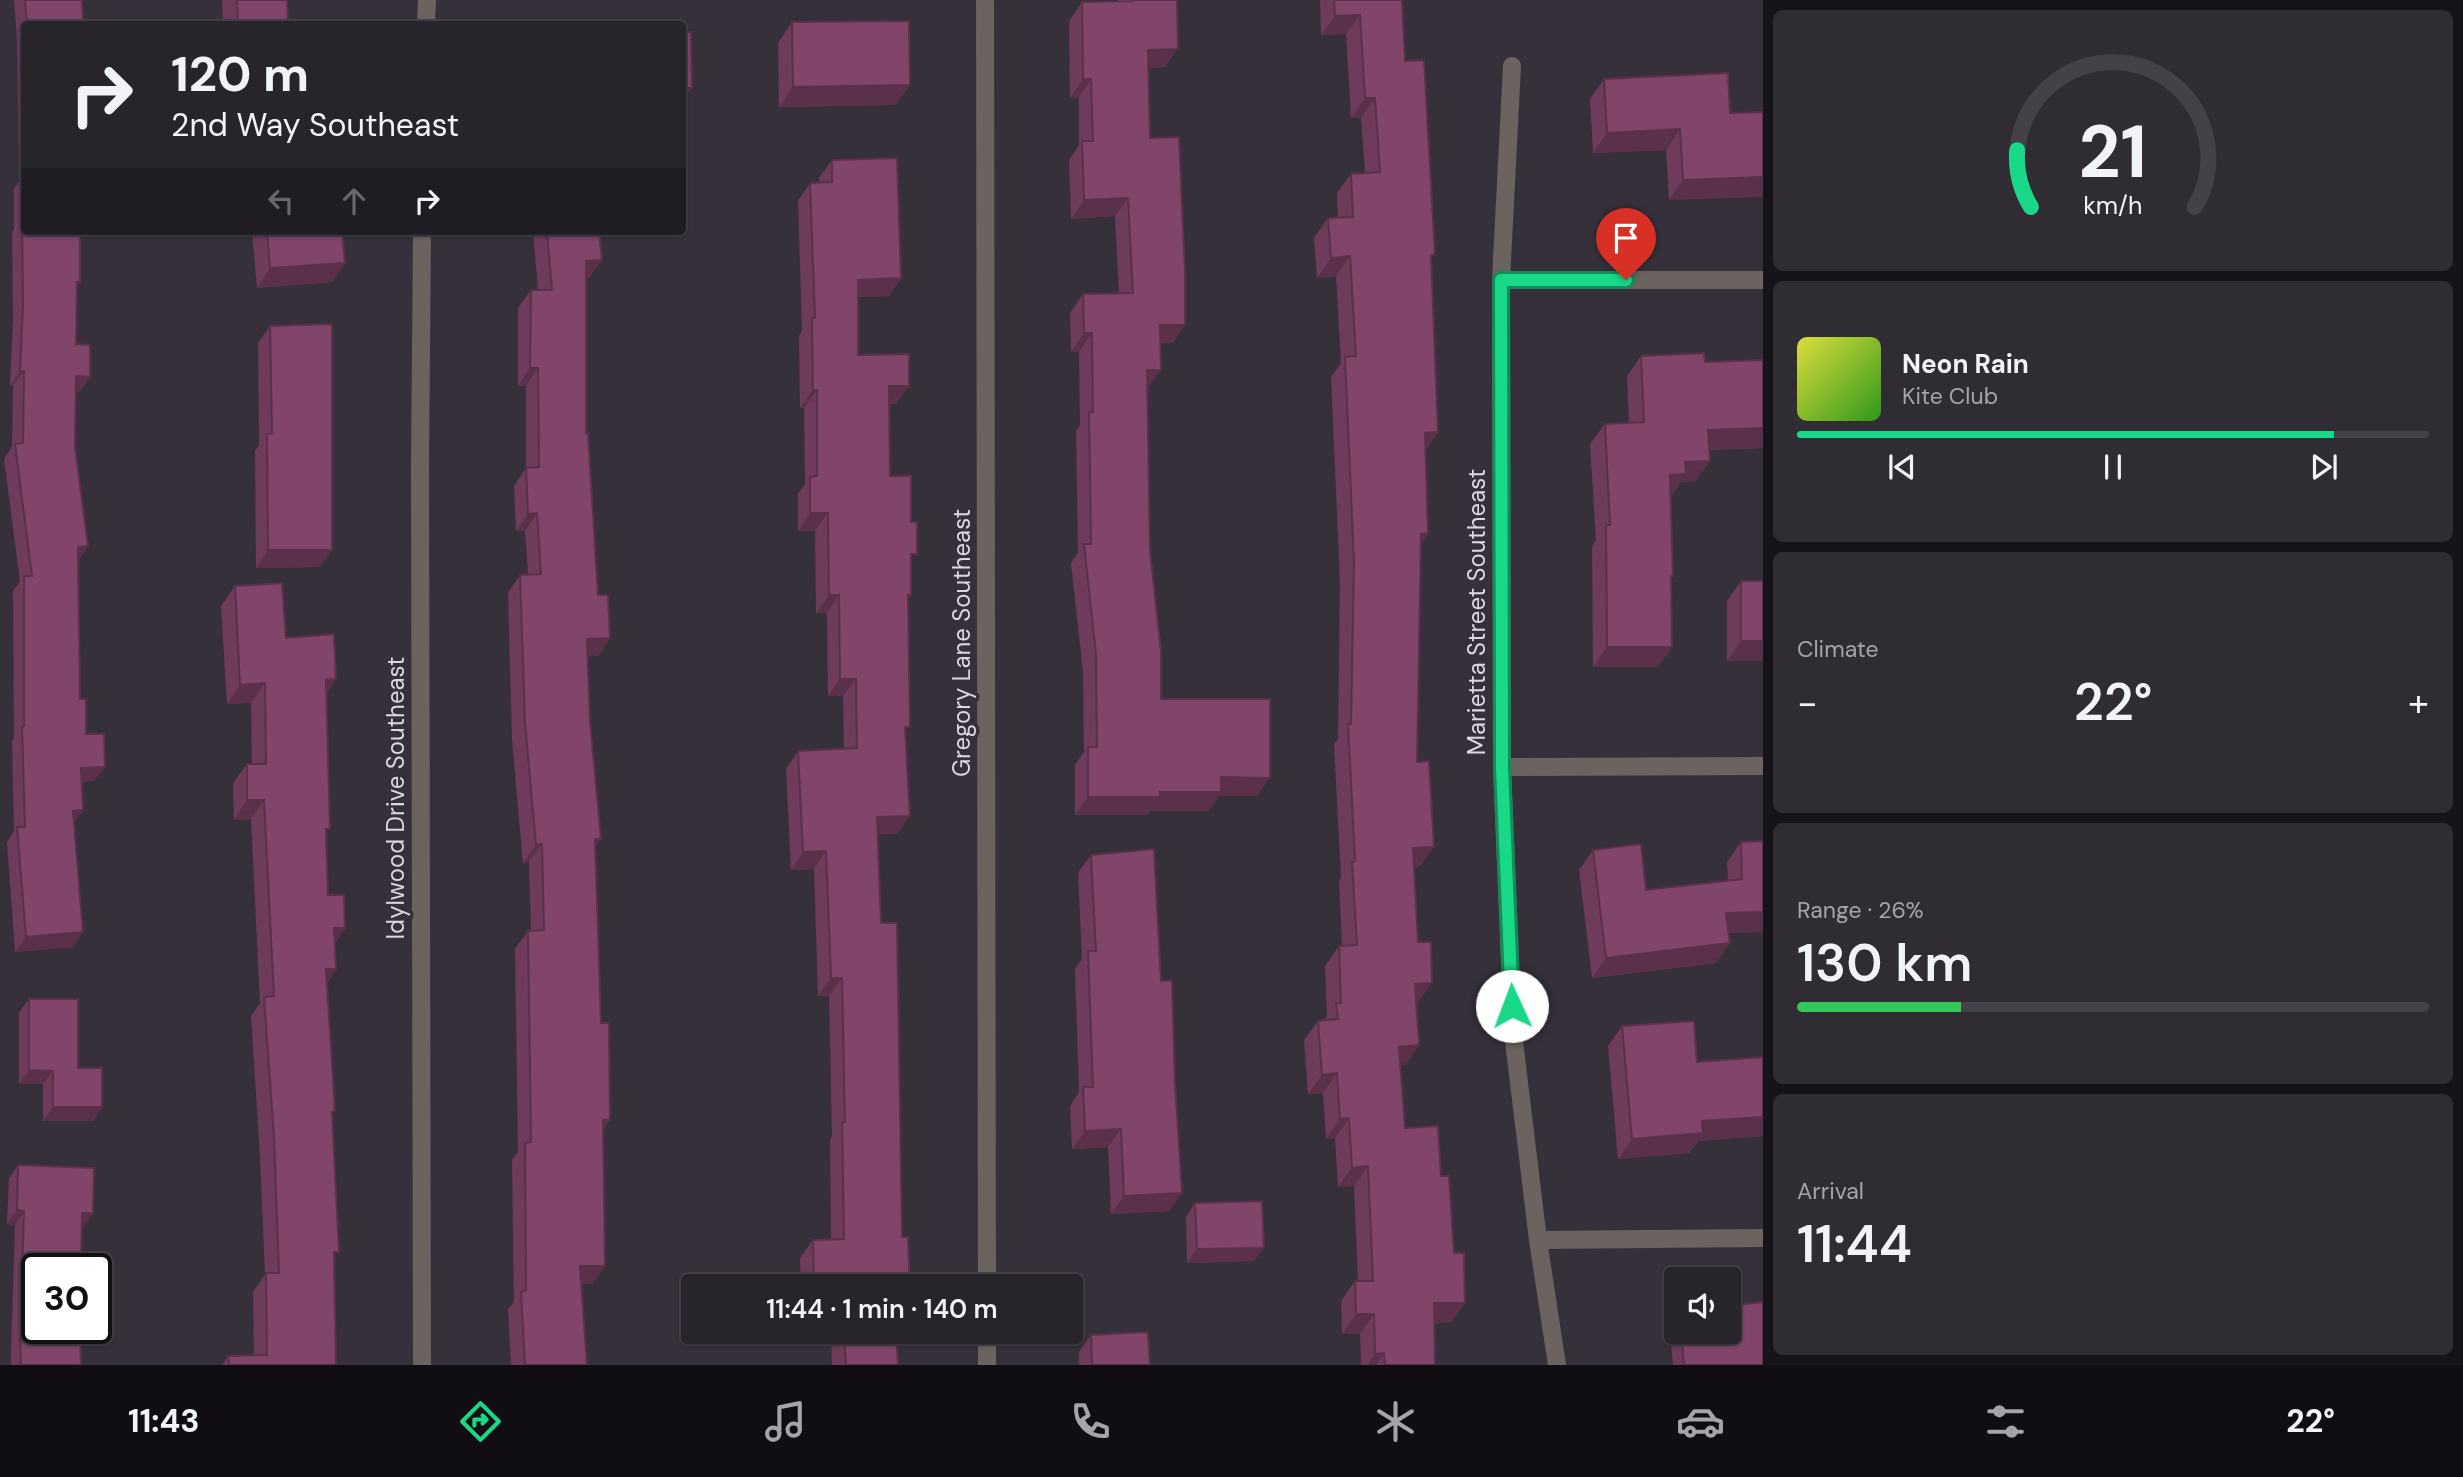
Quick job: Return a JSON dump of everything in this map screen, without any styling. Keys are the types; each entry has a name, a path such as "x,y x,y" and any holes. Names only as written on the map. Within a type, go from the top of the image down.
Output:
{"street":[{"path":"426,21 427,0"},
{"name":"Gregory Lane Southeast","path":"985,0 987,1274"},
{"name":"Marietta Street Southeast","path":"1512,66 1501,280 1502,767 1513,1032 1538,1240 1557,1365"},
{"name":"Idylwood Drive Southeast","path":"422,235 422,1365"},
{"path":"1501,280 1763,280"},
{"path":"1502,767 1763,766"},
{"path":"1538,1240 1763,1238"},
{"path":"987,1344 988,1365"}],"building":[{"path":"25,0 82,0 83,21 27,21"},
{"path":"237,0 287,0 288,21 238,21"},
{"path":"1177,0 1178,49 1148,50 1150,138 1179,137 1185,271 1185,325 1160,325 1161,370 1147,370 1150,550 1161,651 1161,699 1270,699 1270,778 1221,777 1221,792 1160,792 1160,797 1088,797 1088,747 1097,747 1096,654 1084,544 1091,544 1089,412 1093,412 1092,333 1084,333 1083,294 1133,293 1128,198 1084,200 1082,141 1093,141 1091,79 1083,79 1082,2"},
{"path":"1334,0 1402,0 1405,61 1424,60 1435,255 1431,255 1438,432 1425,433 1428,533 1421,534 1417,762 1429,761 1434,847 1413,848 1418,942 1431,942 1432,983 1415,984 1419,1045 1399,1047 1405,1128 1438,1126 1441,1176 1449,1176 1454,1253 1464,1253 1465,1303 1434,1303 1435,1365 1385,1365 1384,1353 1375,1354 1374,1314 1356,1314 1355,1281 1373,1281 1368,1166 1352,1168 1349,1118 1340,1119 1337,1073 1322,1075 1318,1021 1338,1019 1336,1003 1341,1003 1339,946 1357,945 1348,724 1351,724 1354,562 1345,357 1356,356 1350,256 1331,258 1328,218 1353,217 1351,174 1380,172 1375,98 1365,98 1360,15 1335,16"},
{"path":"909,21 910,85 793,87 792,22"},
{"path":"686,32 691,32 692,88 686,88"},
{"path":"1728,73 1730,113 1763,112 1763,177 1683,180 1680,129 1607,133 1604,79"},
{"path":"897,158 901,278 858,280 858,355 909,354 909,386 889,386 890,476 911,476 911,522 917,522 917,554 911,554 911,595 908,595 910,727 905,727 910,816 877,817 881,923 897,923 902,1237 908,1237 910,1274 814,1274 813,1240 844,1239 842,978 831,978 826,851 803,852 798,751 857,748 856,679 840,679 839,595 829,595 828,513 810,513 810,477 817,476 817,390 813,390 812,318 815,318 810,183 832,182 832,160"},
{"path":"22,235 80,235 76,344 90,345 90,377 76,376 75,447 88,546 78,547 80,699 86,699 86,734 104,734 105,767 81,768 83,810 73,811 83,932 26,937 17,827 25,827 22,727 24,576 32,576 15,444 23,443 24,371 20,371"},
{"path":"267,235 342,235 345,263 270,268"},
{"path":"547,235 599,235 602,260 586,261 586,433 598,595 608,595 610,638 587,639 590,721 601,839 595,839 601,1023 609,1023 610,1120 603,1120 605,1266 580,1266 587,1365 525,1365 521,1292 526,1291 525,1143 531,1142 528,931 544,930 542,844 536,845 525,722 520,575 541,574 537,513 528,514 526,468 539,467 538,368 530,368 531,290 552,290"},
{"path":"332,324 332,550 268,550 267,434 272,434 270,326"},
{"path":"1704,353 1705,362 1763,360 1763,428 1708,430 1710,461 1685,462 1686,474 1670,475 1672,647 1607,647 1606,525 1610,525 1605,424 1644,422 1641,356"},
{"path":"1741,581 1763,581 1763,641 1741,641"},
{"path":"282,583 286,638 334,634 336,679 326,680 330,829 326,829 328,895 344,895 345,928 334,928 336,969 326,969 335,1111 332,1112 339,1252 334,1252 336,1365 229,1365 228,1356 267,1355 266,1273 279,1273 274,1137 264,997 274,996 264,800 247,800 247,764 266,764 265,683 240,685 235,586"},
{"path":"1763,841 1763,912 1726,913 1730,943 1606,958 1593,850 1641,844 1646,890 1742,879 1741,842"},
{"path":"1154,849 1161,981 1172,980 1182,1193 1124,1196 1121,1129 1085,1131 1083,1087 1093,1087 1088,951 1096,951 1091,855"},
{"path":"29,999 78,999 78,1068 102,1068 102,1107 53,1107 53,1071 29,1070"},
{"path":"1694,1021 1697,1062 1763,1057 1763,1117 1702,1121 1703,1133 1632,1139 1622,1026"},
{"path":"18,1165 94,1168 93,1213 82,1213 81,1253 23,1253 24,1211 17,1210"},
{"path":"1262,1201 1264,1248 1197,1249 1195,1203"},
{"path":"1763,1302 1763,1365 1684,1365 1682,1344 1741,1344 1741,1305"},
{"path":"21,1306 21,1344 80,1344 81,1365 21,1365 20,1338"},
{"path":"1148,1332 1150,1365 1092,1365 1091,1335"},
{"path":"845,1344 897,1344 898,1365 846,1365"}],"route":[{"path":"1512,1006 1502,767 1501,280 1626,280"}]}
